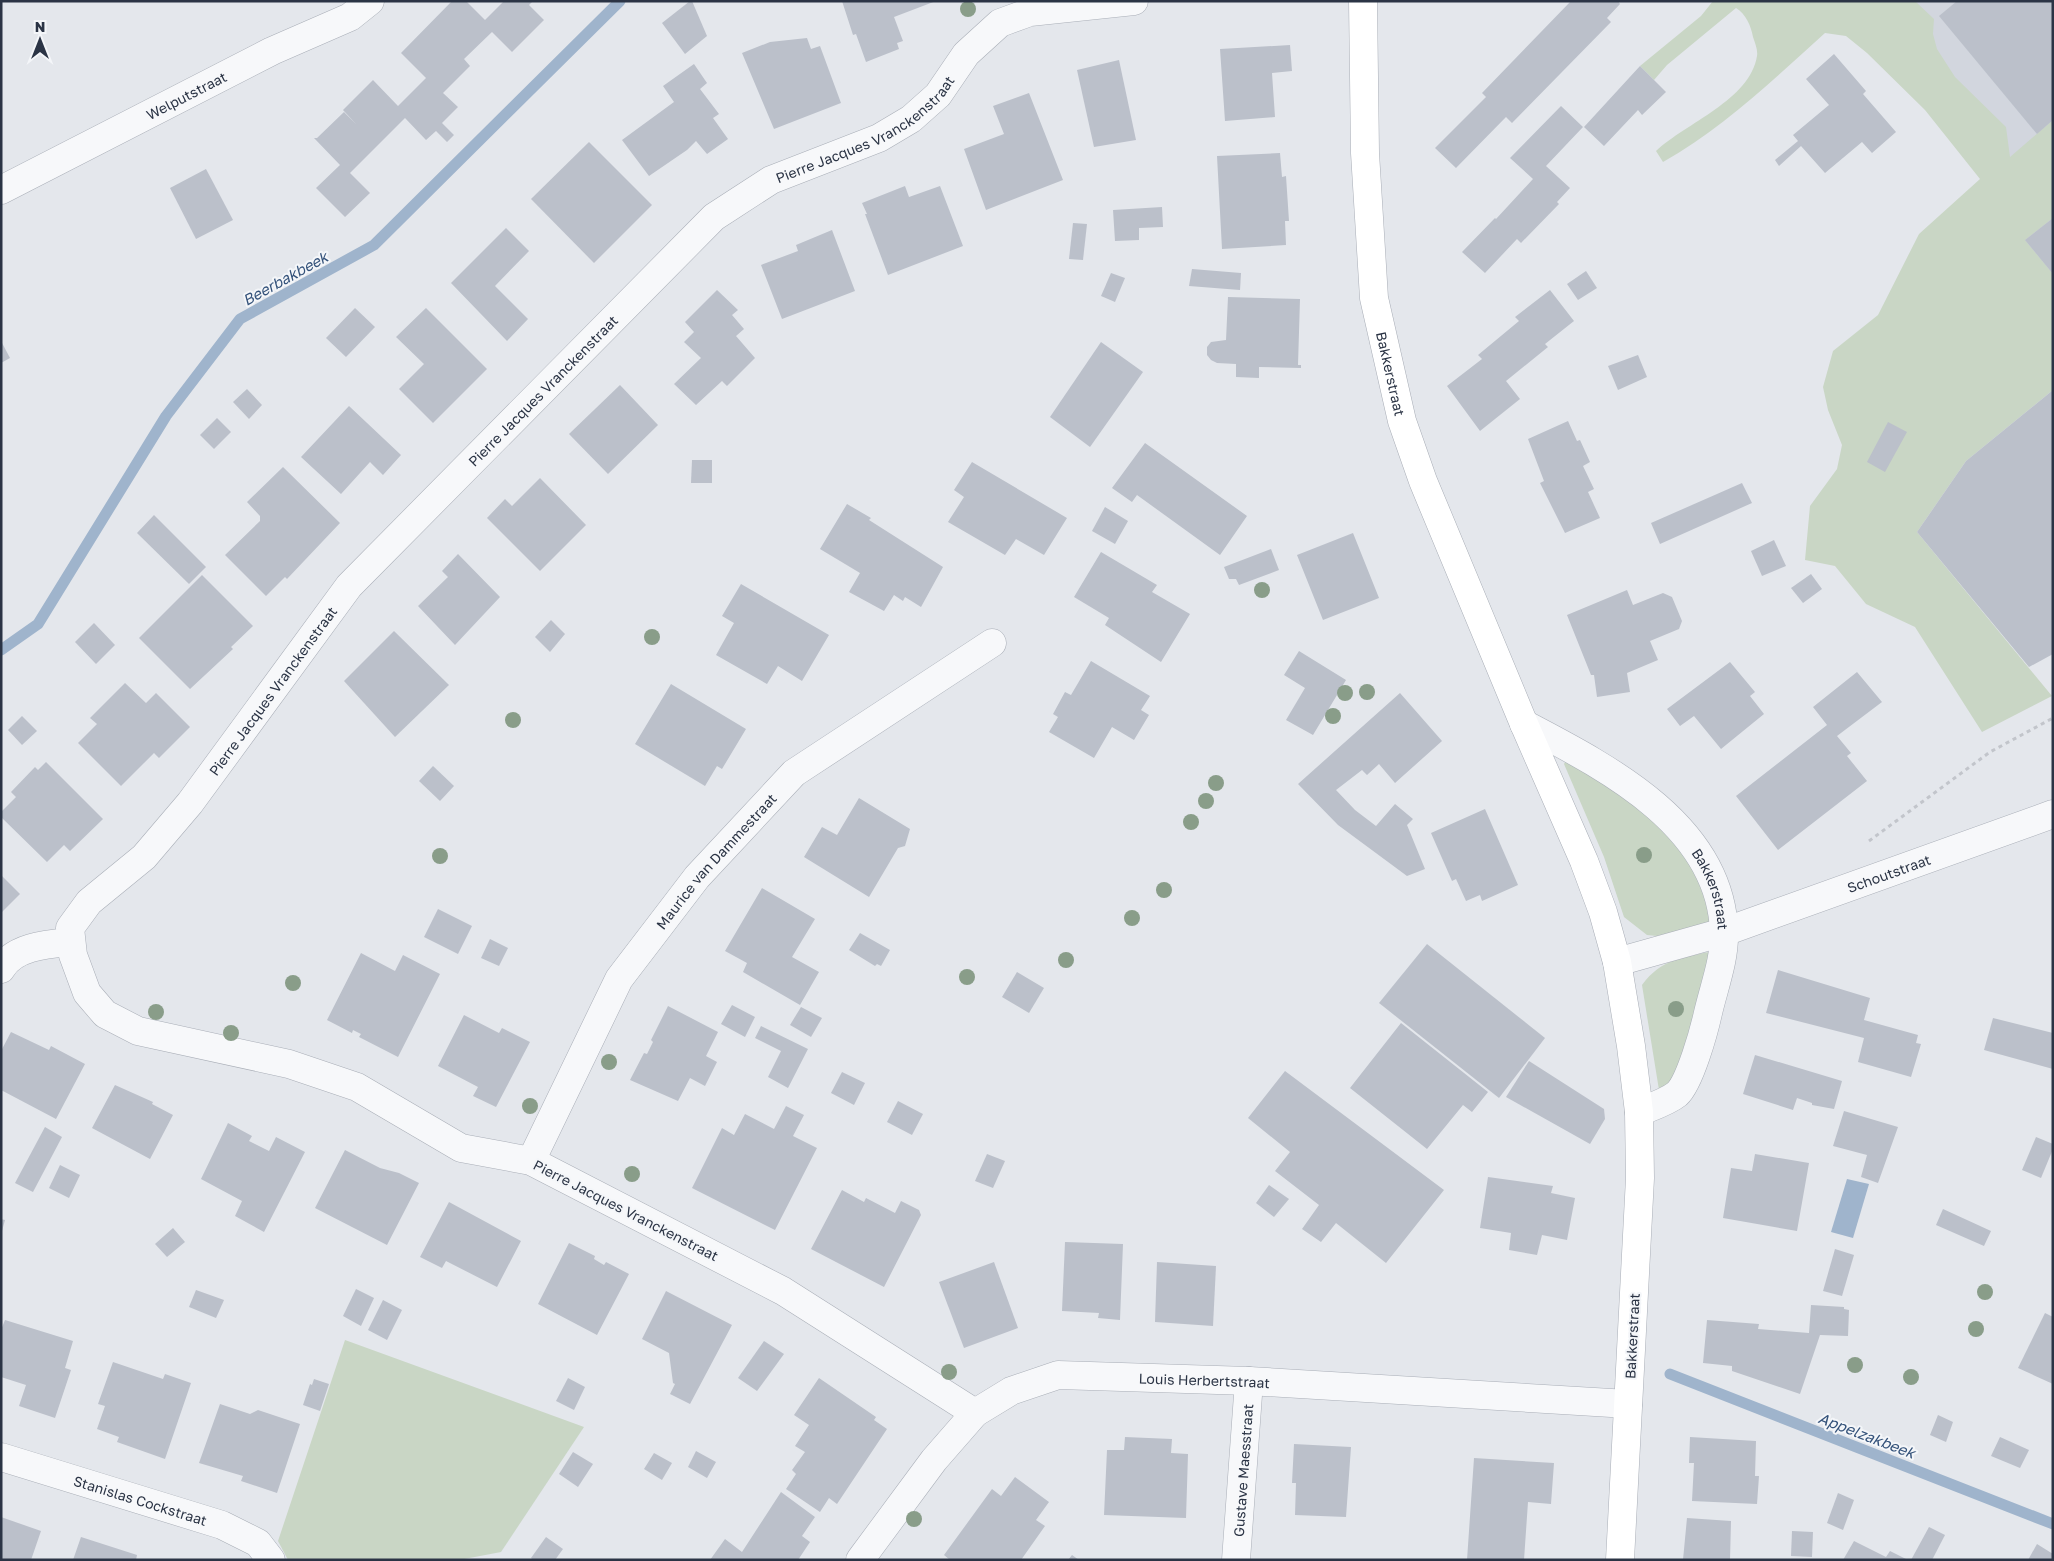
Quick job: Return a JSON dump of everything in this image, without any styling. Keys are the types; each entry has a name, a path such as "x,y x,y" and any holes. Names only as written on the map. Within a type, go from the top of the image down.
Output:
{"street":[{"name":"Welputstraat","path":"1,190 272,51 350,18 370,1"},
{"name":"Pierre Jacques Vranckenstraat","path":"975,1413 783,1291 531,1161 461,1148 357,1086 298,1067 138,1031 105,1014 87,993 73,955 70,928 89,902 144,857 190,803 349,586 714,217 771,180 879,138 911,119 938,95 966,54 1000,23 1030,12 1134,1"},
{"name":"Bakkerstraat","path":"1363,1 1365,153 1374,298 1402,422 1423,481 1524,724 1584,860 1603,912 1617,962 1632,1046 1639,1112 1640,1178 1620,1560"},
{"name":"Maurice van Dammestraat","path":"531,1161 619,979 697,877 794,774 992,643"},
{"name":"Bakkerstraat","path":"1524,724 1588,757 1652,803 1680,829 1702,858 1714,881 1720,902 1724,932 1721,961 1705,1027 1684,1084 1677,1094 1639,1112"},
{"name":"Schoutstraat","path":"1617,962 1724,932 2053,814"},
{"path":"1,969 6,960 38,945 72,942"},
{"name":"Louis Herbertstraat","path":"860,1560 934,1460 975,1413 1010,1390 1058,1375 1249,1381 1628,1404"},
{"name":"Gustave Maesstraat","path":"1236,1560 1249,1381"},
{"name":"Stanislas Cockstraat","path":"1,1457 222,1525 258,1542 271,1560"}],"path":[{"path":"1863,846 1990,752 2053,718"}],"shaded area":[{"path":"1867,1 2053,1 2053,336 1976,225 2030,180"}],"green space":[{"path":"1713,1 1915,1 1934,19 1933,34 1937,49 1955,77 2006,127 2010,157 2053,120 2053,218 2025,240 2053,274 2053,390 1966,461 1917,532 2052,696 1982,732 1915,627 1866,604 1835,566 1805,560 1810,506 1837,469 1842,445 1828,410 1823,387 1833,351 1878,315 1919,234 1980,179 1925,110 1867,53 1846,36 1825,33 1727,118 1685,149 1663,162 1656,151 1730,98 1752,72 1757,56 1756,46 1749,25 1743,14 1736,8 1667,65 1654,80 1640,66 1701,16"},
{"path":"1566,760 1642,807 1687,852 1714,922 1657,936 1647,935 1624,917 1604,857 1564,764"},
{"path":"1713,951 1676,1079 1659,1090 1642,985 1657,969 1665,964 1674,960"},
{"path":"345,1340 584,1427 501,1552 459,1560 288,1560 278,1541"}],"water":[{"path":"1847,1179 1869,1184 1853,1238 1831,1232"}],"building":[{"path":"452,1 466,1 485,20 504,1 533,1 529,5 544,20 512,52 492,32 464,59 470,66 443,93 458,107 442,123 454,135 447,142 436,131 426,140 405,118 350,173 370,193 345,217 316,188 340,165 314,138 317,138 344,112 356,124 343,110 373,80 398,106 426,78 401,53"},
{"path":"692,1 707,36 685,54 662,23"},
{"path":"842,1 936,1 894,17 903,41 897,43 899,49 866,62 856,34 853,35"},
{"path":"1571,1 1618,1 1620,4 1607,18 1611,22 1512,123 1506,117 1456,168 1435,148 1486,97 1482,93"},
{"path":"1957,1 2053,1 2053,120 2037,134 1939,16"},
{"path":"807,38 811,49 820,46 841,103 774,129 742,53 770,42"},
{"path":"1290,45 1292,71 1272,73 1275,117 1225,121 1220,49"},
{"path":"1834,54 1866,91 1863,94 1896,132 1872,153 1862,142 1825,173 1801,146 1779,166 1775,160 1798,141 1793,135 1829,105 1806,79"},
{"path":"1119,60 1136,140 1094,147 1077,70"},
{"path":"694,64 707,83 700,89 719,114 713,118 728,139 707,154 696,141 687,150 649,176 622,140 674,102 663,86"},
{"path":"1640,66 1666,92 1642,115 1638,110 1604,146 1584,127"},
{"path":"1029,93 1063,180 986,210 964,149 1004,134 993,106"},
{"path":"1561,106 1583,127 1546,166 1570,188 1557,202 1559,204 1521,243 1517,239 1485,273 1462,252 1533,179 1510,158"},
{"path":"589,142 652,205 594,263 531,199"},
{"path":"1280,153 1282,177 1286,176 1289,221 1285,221 1286,245 1222,249 1217,156"},
{"path":"206,169 233,220 196,239 170,188"},
{"path":"905,186 909,197 940,186 963,246 888,275 862,203"},
{"path":"1162,207 1163,227 1139,228 1139,240 1115,241 1113,210"},
{"path":"2053,218 2053,274 2025,240"},
{"path":"1073,223 1087,224 1083,260 1069,259"},
{"path":"506,228 529,251 495,286 528,319 507,341 451,283"},
{"path":"832,230 855,291 782,319 761,265 798,251 796,245"},
{"path":"1192,269 1241,273 1240,290 1189,286"},
{"path":"1586,271 1597,288 1578,300 1567,284"},
{"path":"1111,273 1125,278 1115,302 1101,296"},
{"path":"717,290 738,310 732,315 744,329 736,336 755,358 727,386 722,381 696,405 674,384 701,358 684,342 694,332 685,322"},
{"path":"1550,290 1574,321 1545,344 1548,347 1506,381 1520,399 1480,431 1447,386 1482,359 1478,355 1519,321 1515,317"},
{"path":"1228,297 1300,299 1298,365 1301,365 1301,368 1259,367 1259,378 1236,377 1236,364 1217,363 1211,360 1207,355 1207,347 1211,342 1226,340"},
{"path":"355,308 375,327 346,357 326,338"},
{"path":"426,308 487,369 433,423 399,389 424,364 396,337"},
{"path":"1,341 10,358 1,363"},
{"path":"1101,342 1143,372 1090,447 1050,417"},
{"path":"1638,355 1647,377 1618,390 1608,366"},
{"path":"620,385 658,425 608,474 569,434"},
{"path":"247,389 262,405 249,419 233,402"},
{"path":"2053,390 2053,654 2029,667 1917,532 1966,461"},
{"path":"349,406 401,455 383,475 370,462 341,494 301,457"},
{"path":"217,418 231,432 214,449 200,435"},
{"path":"1568,421 1577,441 1580,440 1590,462 1583,466 1594,489 1588,492 1600,518 1565,533 1540,483 1544,481 1528,439"},
{"path":"1888,422 1907,432 1885,472 1867,462"},
{"path":"1145,443 1247,516 1220,555 1137,495 1132,502 1112,488"},
{"path":"692,460 712,460 712,483 691,483"},
{"path":"972,462 1067,518 1044,555 1016,539 1005,555 948,522 964,497 954,490"},
{"path":"283,467 340,523 287,579 285,577 266,596 225,555 260,521 260,516 247,502"},
{"path":"540,478 586,525 540,571 487,518 505,499 512,506"},
{"path":"1742,483 1752,503 1660,544 1651,523"},
{"path":"847,504 943,567 921,607 905,597 903,601 894,595 884,611 849,592 860,573 820,549"},
{"path":"1105,507 1128,521 1115,544 1092,531"},
{"path":"154,515 206,567 189,584 137,533"},
{"path":"1353,533 1379,598 1323,620 1297,555"},
{"path":"1774,540 1786,566 1762,576 1751,551"},
{"path":"1271,549 1279,570 1239,585 1236,579 1229,579 1224,567"},
{"path":"1101,552 1157,585 1152,592 1190,614 1161,662 1105,625 1109,618 1074,597"},
{"path":"458,554 500,597 455,645 418,606 448,577 442,571"},
{"path":"1811,574 1822,589 1803,603 1791,588"},
{"path":"202,575 253,626 231,647 233,649 190,689 139,638"},
{"path":"741,584 829,635 802,681 778,666 767,684 716,655 734,623 722,616"},
{"path":"1627,590 1633,605 1663,593 1672,597 1682,621 1679,629 1650,641 1658,660 1627,673 1630,692 1597,697 1594,675 1591,675 1567,615"},
{"path":"551,620 565,634 550,652 535,637"},
{"path":"94,623 115,645 96,664 75,642"},
{"path":"394,631 449,685 395,737 344,681"},
{"path":"1299,651 1346,680 1313,735 1286,720 1305,688 1284,675"},
{"path":"1091,661 1150,696 1141,710 1149,715 1134,740 1112,727 1094,758 1049,732 1058,717 1053,714 1065,692 1071,695"},
{"path":"1730,662 1755,692 1750,696 1764,714 1721,749 1694,716 1680,726 1667,709"},
{"path":"1857,672 1882,702 1837,736 1851,753 1847,756 1867,781 1778,850 1736,796 1827,725 1813,707"},
{"path":"125,683 146,703 156,693 190,727 159,758 154,753 121,786 78,743 97,724 90,718"},
{"path":"671,684 746,729 722,769 717,766 705,786 635,744"},
{"path":"1400,693 1442,741 1395,783 1379,764 1367,775 1362,770 1336,790 1355,810 1376,826 1395,804 1413,819 1407,825 1425,869 1407,876 1338,825 1298,784"},
{"path":"22,716 37,731 22,745 8,730"},
{"path":"46,762 103,819 70,851 64,845 47,862 1,817 1,812 16,797 11,792 35,767 38,770"},
{"path":"433,766 454,786 440,801 419,781"},
{"path":"859,798 910,829 905,846 898,848 869,897 804,857 822,827 837,835"},
{"path":"1485,809 1518,885 1482,901 1480,895 1466,901 1456,879 1452,881 1431,833"},
{"path":"1,875 20,894 1,913"},
{"path":"762,888 815,919 792,957 819,972 800,1005 743,972 747,963 725,951"},
{"path":"438,909 472,926 458,954 424,937"},
{"path":"860,933 890,950 881,966 877,964 875,966 849,950"},
{"path":"490,939 508,948 499,966 481,958"},
{"path":"1427,944 1545,1038 1499,1098 1379,1003"},
{"path":"361,953 395,971 403,955 440,974 398,1057 359,1037 361,1034 353,1030 352,1033 327,1020"},
{"path":"1778,970 1870,998 1864,1020 1918,1035 1916,1043 1921,1044 1911,1077 1858,1062 1864,1038 1766,1013"},
{"path":"1017,972 1044,988 1029,1013 1002,997"},
{"path":"732,1005 755,1017 745,1037 721,1024"},
{"path":"668,1006 718,1032 706,1056 717,1062 705,1086 690,1078 678,1101 630,1080 644,1053 647,1054 653,1042 651,1040"},
{"path":"801,1007 822,1018 811,1037 790,1025"},
{"path":"464,1015 499,1033 502,1028 530,1042 496,1107 473,1096 478,1087 438,1066"},
{"path":"1993,1018 2053,1033 2053,1069 1984,1050"},
{"path":"1401,1023 1488,1092 1472,1112 1463,1105 1427,1149 1350,1088"},
{"path":"761,1026 808,1049 788,1088 768,1077 781,1051 755,1038"},
{"path":"11,1032 49,1050 51,1046 85,1064 56,1119 1,1090 1,1051"},
{"path":"1755,1055 1842,1081 1834,1109 1812,1105 1812,1103 1797,1098 1793,1110 1743,1094"},
{"path":"1529,1061 1604,1109 1605,1119 1590,1144 1506,1097"},
{"path":"1285,1071 1444,1190 1386,1263 1336,1223 1321,1242 1302,1229 1319,1205 1275,1171 1290,1152 1248,1118"},
{"path":"842,1072 865,1083 854,1105 831,1093"},
{"path":"115,1085 153,1102 152,1104 173,1115 150,1159 92,1128"},
{"path":"898,1101 923,1114 912,1135 887,1122"},
{"path":"786,1106 804,1115 793,1136 817,1148 775,1230 692,1188 722,1128 734,1135 745,1114 774,1129"},
{"path":"1844,1111 1898,1127 1878,1183 1861,1177 1867,1155 1833,1146"},
{"path":"228,1123 252,1136 249,1141 269,1151 276,1137 305,1152 264,1232 235,1216 242,1201 201,1179"},
{"path":"45,1127 62,1137 33,1192 15,1183"},
{"path":"2036,1137 2053,1144 2053,1149 2041,1178 2022,1170"},
{"path":"345,1150 380,1168 399,1173 419,1183 387,1245 315,1208"},
{"path":"987,1154 1005,1161 993,1188 975,1181"},
{"path":"1755,1154 1809,1163 1797,1231 1723,1218 1731,1168 1752,1171"},
{"path":"60,1165 80,1175 69,1198 49,1188"},
{"path":"1488,1177 1553,1186 1551,1193 1575,1198 1567,1240 1542,1235 1537,1255 1509,1250 1511,1233 1480,1228"},
{"path":"1269,1185 1289,1199 1274,1217 1256,1203"},
{"path":"842,1190 864,1202 866,1198 895,1213 901,1201 919,1210 921,1215 884,1287 811,1249"},
{"path":"449,1202 521,1241 497,1287 446,1261 442,1268 420,1257"},
{"path":"1943,1209 1991,1231 1984,1246 1936,1225"},
{"path":"1,1219 5,1220 2,1231 1,1231"},
{"path":"173,1228 185,1242 167,1257 155,1244"},
{"path":"1065,1242 1123,1244 1120,1320 1098,1318 1099,1313 1062,1311"},
{"path":"569,1243 595,1256 594,1259 604,1265 606,1262 629,1274 597,1335 538,1304"},
{"path":"1835,1249 1854,1255 1842,1296 1823,1291"},
{"path":"994,1262 1018,1328 964,1348 939,1282"},
{"path":"1157,1262 1216,1266 1213,1326 1155,1322"},
{"path":"356,1289 374,1298 361,1326 343,1316"},
{"path":"196,1290 224,1300 216,1318 189,1307"},
{"path":"666,1291 732,1325 690,1404 670,1394 675,1384 673,1383 669,1353 642,1339"},
{"path":"383,1300 402,1310 387,1340 368,1330"},
{"path":"1811,1305 1844,1307 1844,1309 1849,1310 1848,1336 1820,1335 1800,1394 1732,1371 1732,1366 1703,1363 1707,1320 1759,1324 1758,1329 1809,1333"},
{"path":"2045,1313 2053,1317 2053,1384 2018,1368"},
{"path":"5,1320 73,1341 65,1368 71,1370 55,1418 19,1406 26,1385 1,1377 1,1330"},
{"path":"764,1341 784,1354 757,1391 738,1378"},
{"path":"113,1362 163,1379 165,1374 191,1383 165,1459 117,1442 119,1437 97,1429 105,1406 98,1404"},
{"path":"568,1378 585,1387 574,1410 556,1401"},
{"path":"819,1378 876,1417 874,1420 887,1429 837,1504 829,1498 820,1512 786,1489 796,1474 792,1470 805,1452 795,1446 809,1425 794,1415"},
{"path":"314,1379 329,1384 320,1411 303,1405 310,1384 312,1385"},
{"path":"220,1404 250,1414 258,1410 300,1424 277,1493 241,1481 243,1476 199,1463"},
{"path":"1938,1415 1953,1422 1946,1442 1930,1435"},
{"path":"1125,1437 1172,1439 1171,1453 1188,1454 1186,1518 1104,1515 1107,1450 1124,1450"},
{"path":"1690,1437 1756,1441 1755,1476 1759,1476 1757,1504 1692,1501 1694,1463 1689,1463"},
{"path":"2000,1437 2029,1450 2020,1468 1991,1456"},
{"path":"1294,1444 1351,1447 1346,1517 1295,1515 1296,1483 1292,1483"},
{"path":"696,1451 716,1462 707,1478 688,1467"},
{"path":"573,1452 593,1464 578,1487 559,1474"},
{"path":"654,1453 672,1463 662,1480 644,1469"},
{"path":"1474,1458 1554,1463 1551,1504 1528,1502 1524,1560 1467,1560"},
{"path":"1015,1477 1049,1502 1036,1520 1045,1526 1021,1560 950,1560 944,1555 992,1489 1001,1496"},
{"path":"781,1492 815,1517 802,1536 810,1542 798,1560 710,1560 725,1539 742,1552"},
{"path":"1838,1493 1854,1500 1843,1530 1827,1523"},
{"path":"1,1517 41,1531 31,1560 1,1560"},
{"path":"1687,1518 1731,1521 1730,1560 1683,1560"},
{"path":"1929,1527 1945,1535 1932,1560 1911,1560"},
{"path":"1792,1531 1813,1532 1812,1557 1791,1556"},
{"path":"81,1537 137,1555 136,1560 73,1560"},
{"path":"546,1537 563,1549 555,1560 533,1560 531,1558"},
{"path":"1854,1541 1886,1557 1890,1551 1908,1560 1843,1560"},
{"path":"2037,1544 2053,1554 2052,1560 2028,1560"},
{"path":"1072,1555 1079,1560 1068,1560"}],"waterway":[{"name":"Beerbakbeek","path":"1,650 38,624 166,416 240,319 374,245 620,1"},
{"name":"Appelzakbeek","path":"1670,1374 2053,1524"}]}
